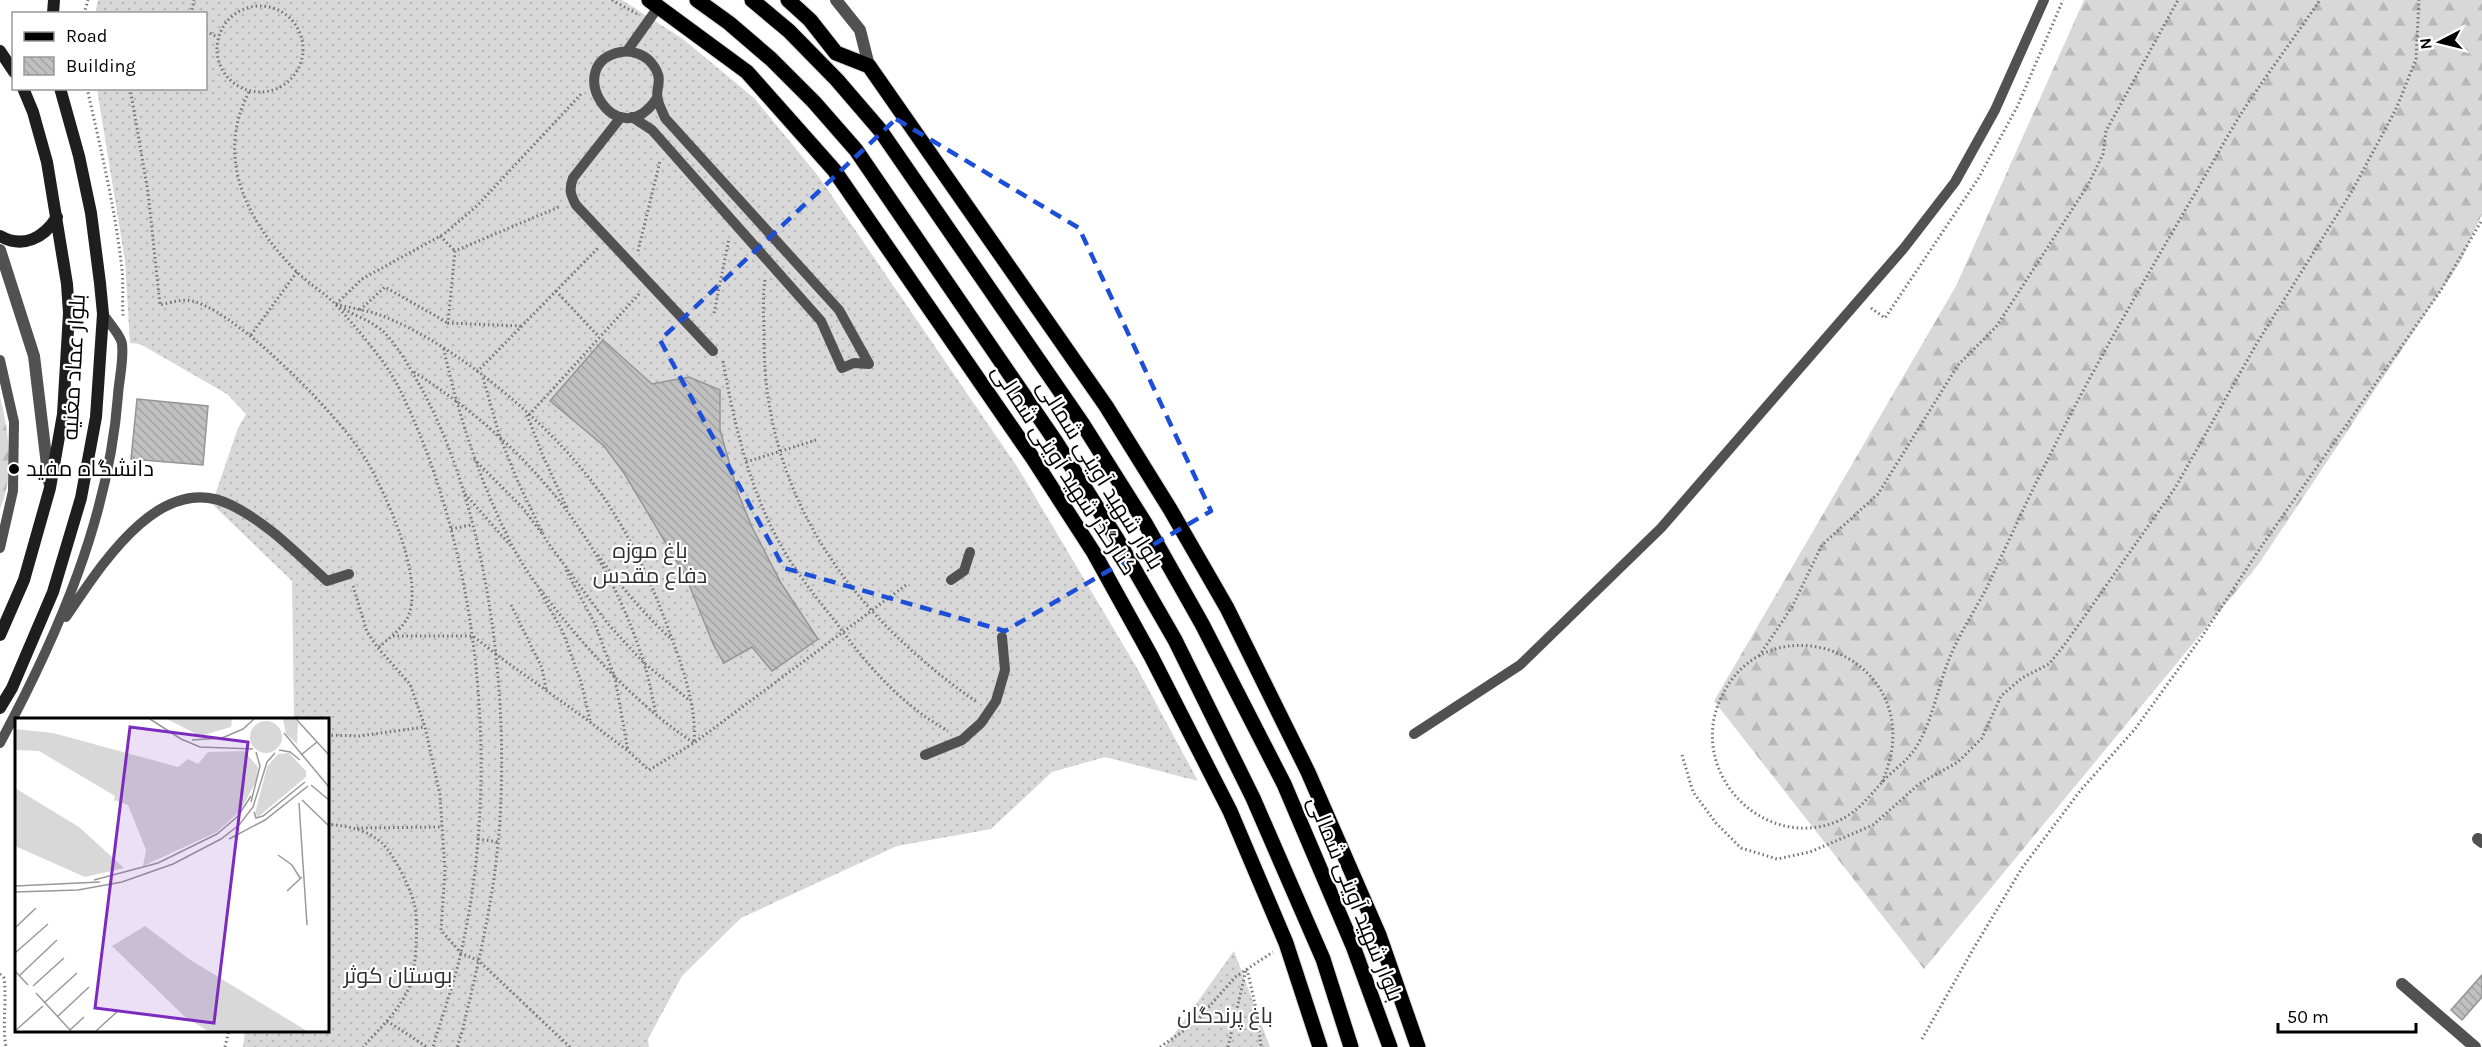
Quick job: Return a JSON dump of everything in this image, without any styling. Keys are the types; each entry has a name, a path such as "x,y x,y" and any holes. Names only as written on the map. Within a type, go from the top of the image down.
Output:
{"main road":[{"name":"بلوار شهید آوینی شمالی","path":"697,0 729,23 771,59 814,102 856,150 1056,442 1117,539 1175,640 1253,798 1323,959 1352,1047"},
{"name":"بلوار شهید آوینی شمالی","path":"752,0 797,39 880,130 1082,423 1145,523 1202,624 1284,784 1353,946 1390,1047"},
{"path":"788,0 810,20 836,53 869,66 1106,406 1170,509 1227,608 1308,772 1379,935 1418,1047"},
{"name":"کنارگذر شهید آوینی شمالی","path":"654,3 747,72 834,170 1032,457 1094,553 1151,656 1230,811 1286,944 1320,1047"},
{"path":"0,51 12,69"},
{"name":"بلوار عماد مغنیه","path":"0,634 24,580 50,488 63,414 69,314 68,284 47,162 33,112 24,90"},
{"name":"بلوار عماد مغنیه","path":"0,708 12,688 53,592 81,498 96,417 103,314 91,213 79,156 61,90"},
{"path":"0,236 22,242 37,238 49,230 57,217"}],"street":[{"path":"836,0 860,30 869,66"},
{"path":"0,250 34,356 50,488"},
{"path":"2402,984 2475,1047"}],"lane":[{"path":"1414,734 1520,665 1661,528 1881,274 1955,182 1995,110 2044,0"},
{"path":"627,51 648,21 654,3"},
{"path":"657,98 665,118 839,310 869,364 854,363 842,368 821,321 652,130 626,117 608,111 596,97 595,76 607,58 627,51 647,58 655,67 660,88 657,98 651,107 626,117 573,178 570,188 574,201 713,351"},
{"path":"0,743 28,690 71,593 100,502 117,414 122,343 103,314"},
{"path":"0,360 14,422 13,491 0,548"},
{"path":"50,640 119,543 146,518 173,503 201,496 229,504 266,527 327,581 349,574"},
{"path":"951,580 964,571 970,552"},
{"path":"925,754 962,740 981,723 996,701 1005,670 1002,637"}],"path":[{"path":"612,0 648,21"},
{"path":"2178,0 2106,131 2103,154 2088,185 1996,327 1958,365 1878,494 1822,545 1792,607 1758,657 1734,677 1718,704 1713,720 1712,743 1717,766 1732,794 1756,815 1786,826 1818,827 1833,823 1861,807 1882,782 1913,752 1932,712 1950,657 1986,588 2046,462 2142,285 2246,106 2320,0"},
{"path":"1682,755 1693,792 1716,823 1741,848 1777,859 1810,852 1873,825 1919,784 1958,762 1982,738 2001,696 2022,678 2049,664 2175,488 2258,343 2352,191 2397,107 2416,59 2419,0"},
{"path":"262,6 276,9 289,16 298,28 303,42 303,57 298,71 289,82 277,90 263,93 249,92 236,86 226,77 219,65 216,51 218,37 229,19 247,7 262,6"},
{"path":"207,32 218,37"},
{"path":"336,304 362,279 440,236 477,206 575,103 595,76"},
{"path":"87,90 102,150 122,263 124,324"},
{"path":"130,90 148,192 160,304 181,300 195,301 251,335 338,424 367,462 390,509 404,549 413,590 410,611 404,624 378,648"},
{"path":"249,92 240,110 233,144 238,184 255,221 297,272 336,304 383,331 412,371 442,428 463,492 481,563 496,656 502,745 498,842 491,906 457,1047"},
{"path":"634,267 664,144"},
{"path":"455,251 574,201"},
{"path":"714,313 732,220"},
{"path":"1922,1039 2022,868 2080,791 2135,729 2190,654 2263,544 2442,290 2482,220"},
{"path":"440,236 455,251"},
{"path":"477,372 607,238"},
{"path":"448,323 455,251"},
{"path":"768,260 763,290 764,355 771,417 802,509 839,571 871,612 908,649 989,711"},
{"path":"251,335 297,272"},
{"path":"528,414 649,283"},
{"path":"360,310 385,287 448,323 521,326"},
{"path":"556,291 599,337"},
{"path":"336,304 379,314 443,346 528,414 576,464 610,507 653,589 673,642 690,701 695,728 694,742"},
{"path":"336,304 395,381 422,437 451,529 473,636 480,743 478,839 461,953 433,1047"},
{"path":"443,346 454,398 473,458 516,553 563,632 580,682 590,722"},
{"path":"713,351 721,353 746,462 771,525 788,558 843,633 883,682 937,725 962,740"},
{"path":"412,371 454,398 500,436 544,482 619,584 647,617 673,642"},
{"path":"483,377 500,436 518,482 546,540"},
{"path":"528,414 543,456 569,513"},
{"path":"746,462 816,440"},
{"path":"473,458 523,508 608,624 644,662 690,701"},
{"path":"463,492 516,553"},
{"path":"451,529 471,525"},
{"path":"589,542 626,612 644,662 656,716"},
{"path":"561,560 595,624 615,678 628,751"},
{"path":"349,574 367,632 410,684 425,727 440,795 445,871 441,930 461,953 479,961 570,1047"},
{"path":"534,582 583,644 615,678 656,716 694,742"},
{"path":"391,636 473,636 496,656 590,722 649,770 694,742 906,585"},
{"path":"511,605 542,668 547,690"},
{"path":"1758,657 1772,651 1803,645 1834,651 1862,667 1882,691 1893,721 1892,753 1882,782"},
{"path":"328,735 359,736 425,727"},
{"path":"328,824 355,828 442,827"},
{"path":"355,828 383,844 402,873 415,905 416,951 410,986 387,1021 363,1047"},
{"path":"478,839 498,842"},
{"path":"1161,1047 1195,1023 1246,968 1286,944"},
{"path":"1228,1047 1246,968"},
{"path":"1246,968 1257,1013 1261,1047"},
{"path":"0,974 4,978 7,998 3,1027 6,1047"},
{"path":"387,1021 427,1047"},
{"path":"225,1047 229,1032"}],"highlighted area":[{"path":"896,119 1079,228 1211,511 1005,631 784,568 660,340"}],"green space":[{"name":"باغ موزه دفاع مقدس","path":"98,0 622,0 683,39 754,98 819,177 1018,468 1137,668 1198,781 1105,757 1052,772 991,829 897,846 741,918 682,976 648,1039 649,1047 243,1047 245,1032 328,1032 328,718 294,718 292,581 212,504 238,428 246,414 227,394 140,344 130,343 125,261 97,90 207,90 207,12 95,12"},
{"path":"2084,0 2482,0 2482,214 2461,261 2258,565 1924,969 1714,701 1956,286"},
{"path":"0,397 8,439 9,468 5,496 0,509"},
{"name":"باغ پرندگان","path":"1234,951 1270,1047 1165,1047"}],"building":[{"path":"603,340 652,384 689,377 720,390 720,430 738,493 752,527 781,583 818,639 772,671 752,647 724,663 714,646 686,577 624,473 604,446 550,401"},
{"path":"137,399 208,406 203,465 131,459"},
{"path":"2482,975 2482,997 2462,1020 2451,1010"}],"place":[{"name":"دانشگاه مفید","path":"14,469"}],"park label":[{"name":"بوستان کوثر","path":"398,976"}]}
